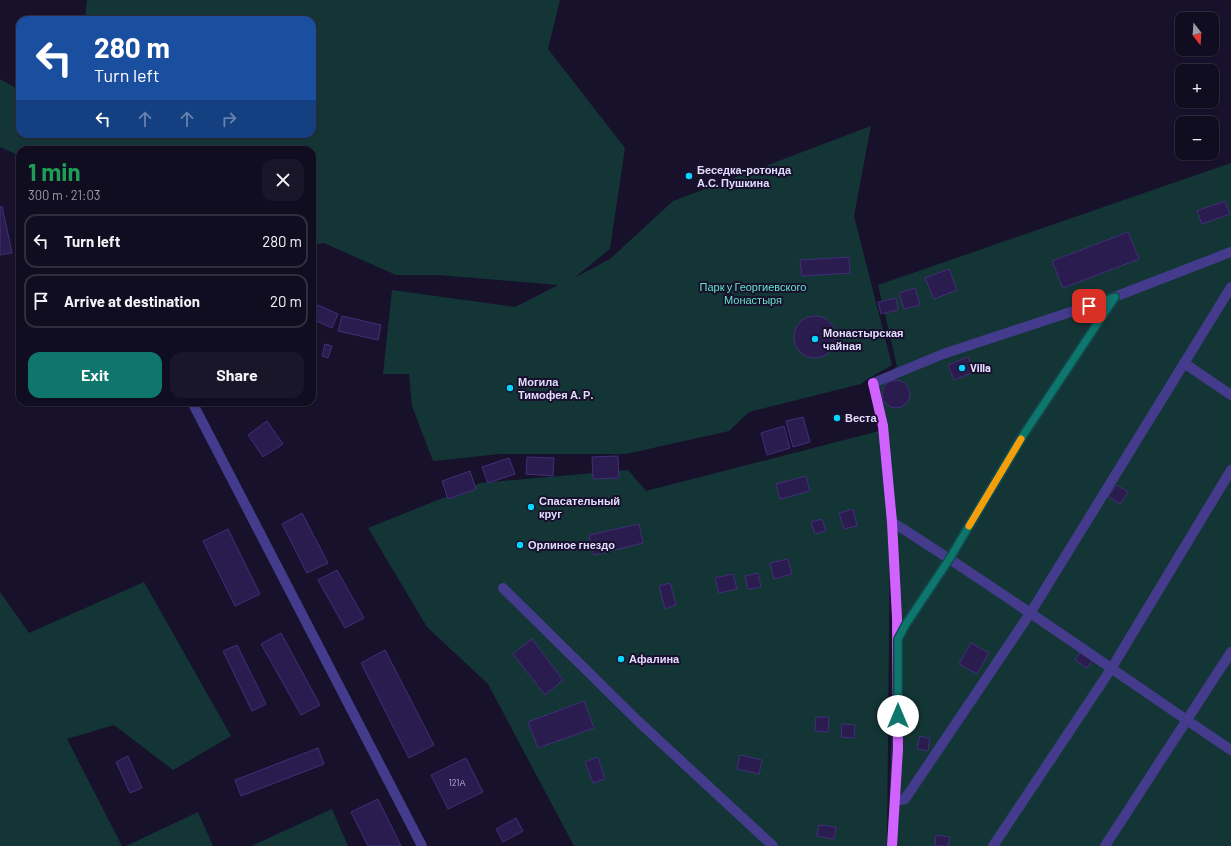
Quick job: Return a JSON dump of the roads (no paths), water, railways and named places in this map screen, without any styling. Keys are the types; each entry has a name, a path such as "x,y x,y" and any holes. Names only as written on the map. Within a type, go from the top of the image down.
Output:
{"main road":[{"path":"873,383 883,426 892,522 898,639 898,749 892,846"}],"street":[{"path":"873,383 944,354 1115,297 1231,252"},
{"path":"895,801 905,799 1031,612 1231,287"},
{"path":"898,639 906,624 950,558 1022,437 1115,297"},
{"path":"1184,363 1231,395"},
{"path":"194,406 422,846"},
{"path":"993,846 1111,669 1231,470"},
{"path":"892,522 950,558 1031,612 1111,669 1231,750"},
{"path":"503,588 639,722 772,846"},
{"path":"1105,846 1231,652"}],"place":[{"name":"Беседка-ротонда А.С. Пушкина","path":"689,176"},
{"name":"Монастырская чайная","path":"815,339"},
{"name":"Villa","path":"962,368"},
{"name":"Могила Тимофея А. Р.","path":"510,388"},
{"name":"Веста","path":"837,418"},
{"name":"Спасательный круг","path":"531,507"},
{"name":"Орлиное гнездо","path":"520,545"},
{"name":"Афалина","path":"621,659"}],"park label":[{"name":"Парк у Георгиевского Монастыря","path":"753,293"}]}
